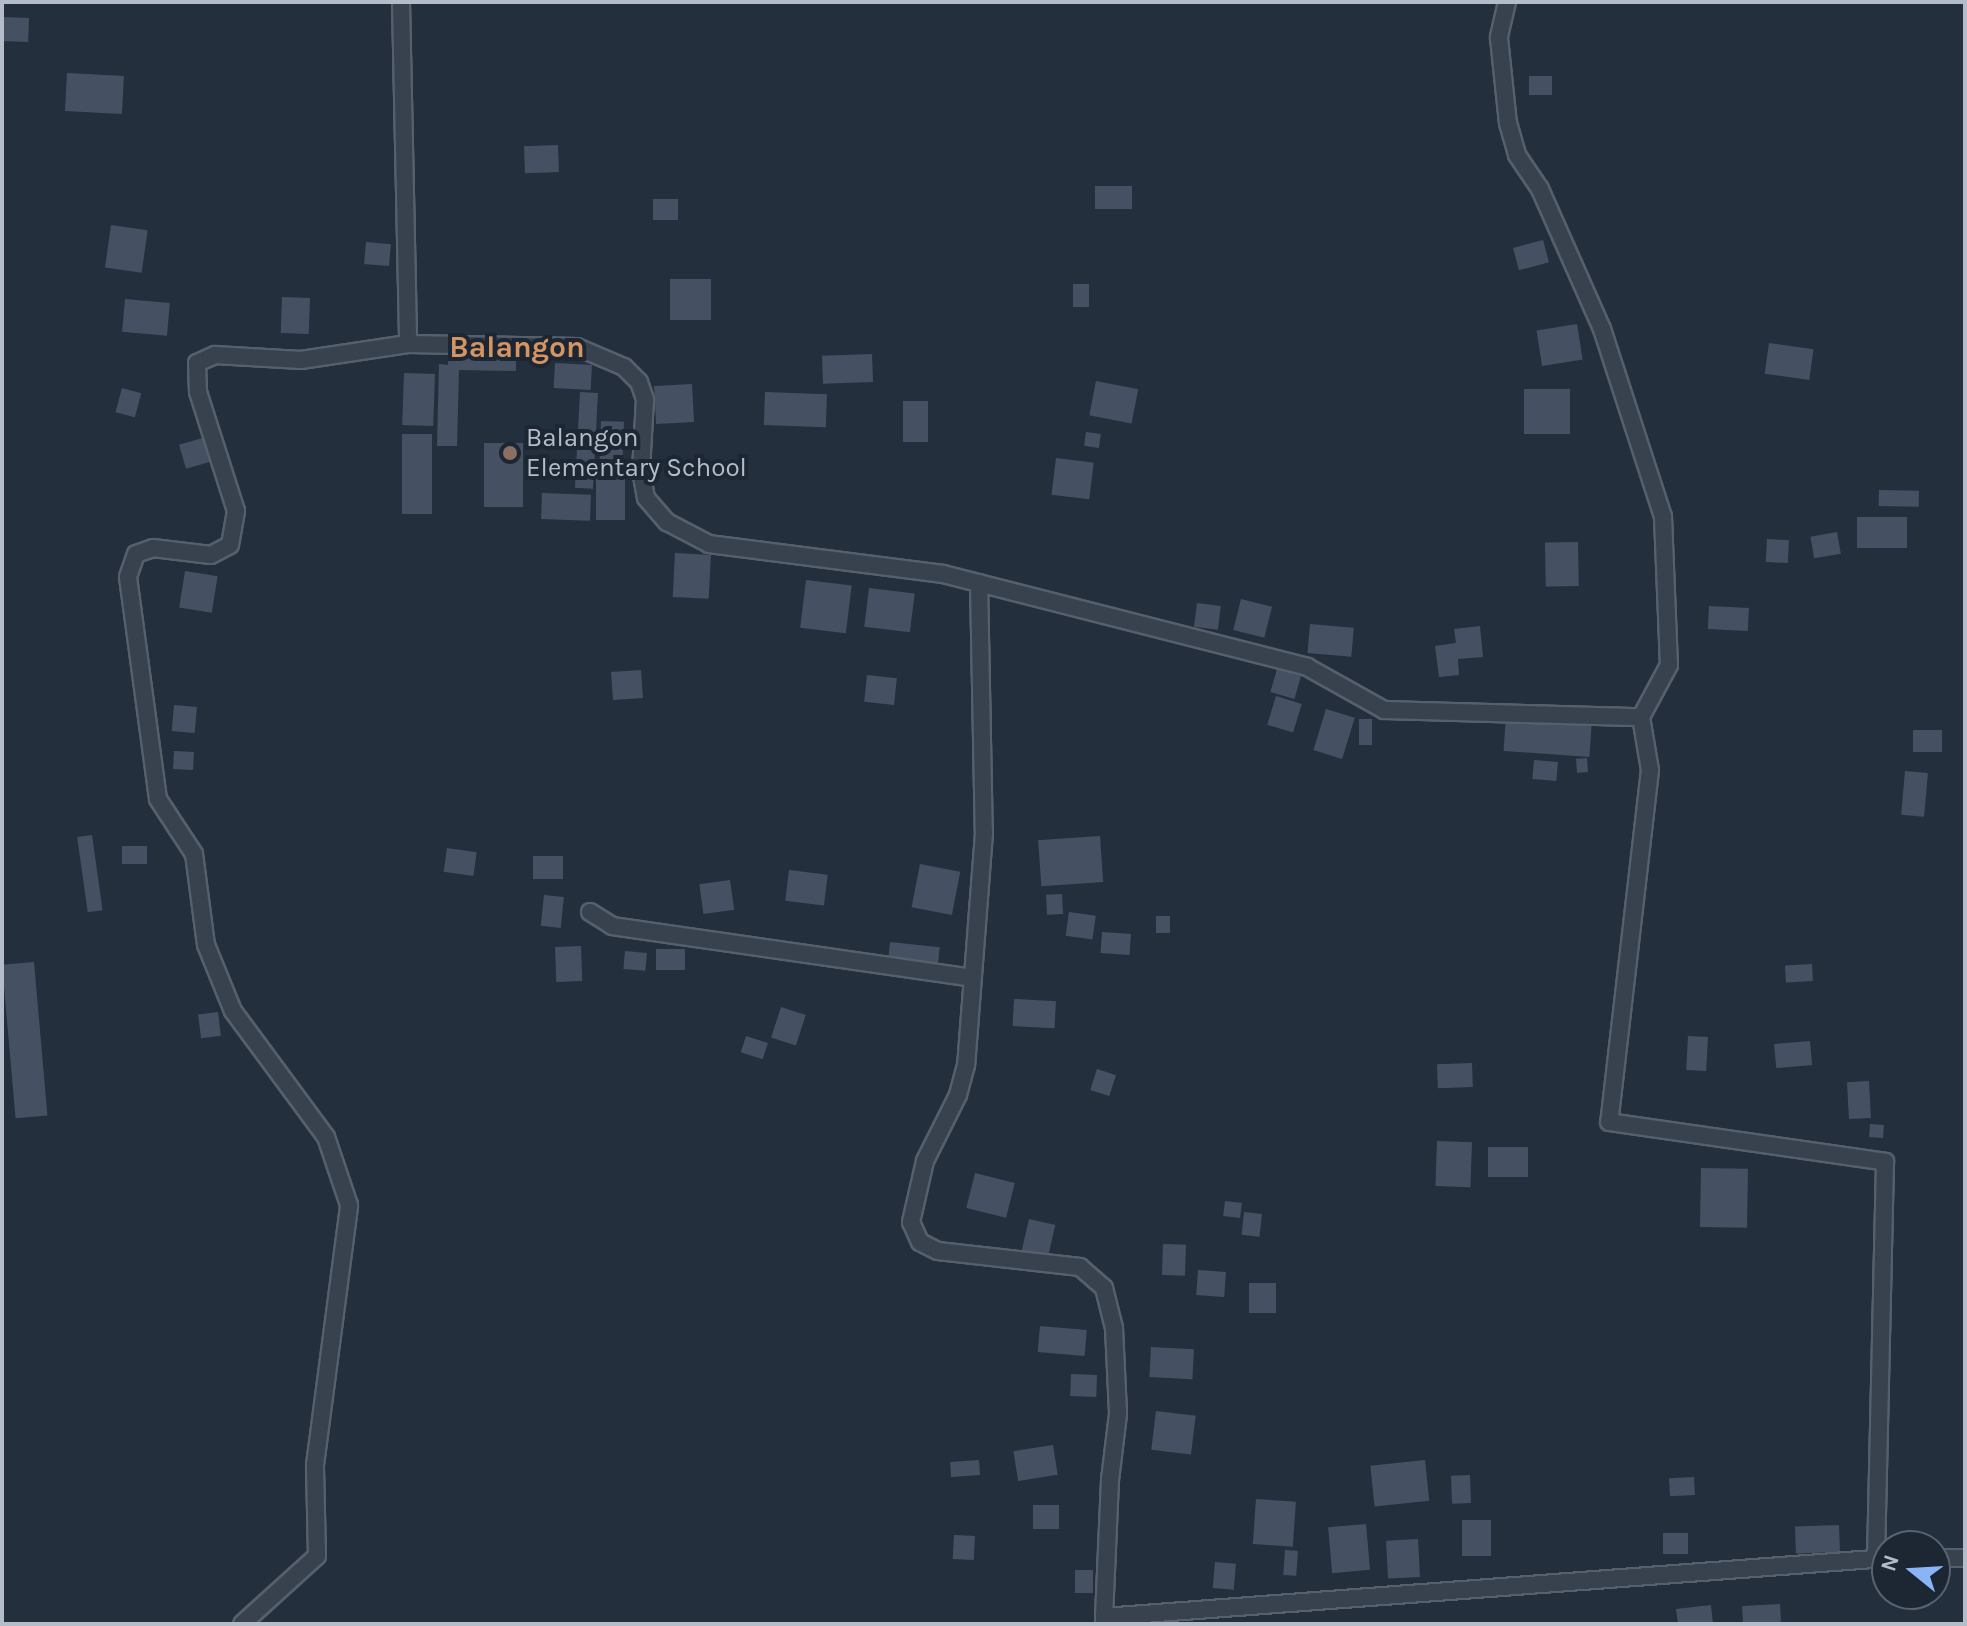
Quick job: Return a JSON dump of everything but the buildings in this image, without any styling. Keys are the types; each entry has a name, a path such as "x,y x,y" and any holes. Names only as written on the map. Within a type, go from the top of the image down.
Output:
{"street":[{"path":"401,2 408,344"},
{"path":"1507,2 1499,38 1508,123 1517,155 1540,189 1602,329 1663,517 1669,665 1641,717 1650,770 1609,1122 1885,1162 1881,1530"},
{"path":"242,1624 317,1556 315,1465 349,1205 326,1137 233,1011 206,945 194,854 158,799 128,577 136,554 153,548 211,555 230,545 236,511 198,392 197,363 215,355 301,360 408,344 577,347 624,367 639,382 645,399 641,470 646,498 667,522 709,544 943,574 1307,667 1384,710 1641,717"},
{"path":"979,583 984,833 966,1065 958,1095 925,1161 911,1222 920,1242 938,1251 1080,1267 1104,1288 1114,1328 1118,1414 1110,1480 1104,1620 1871,1559"},
{"path":"590,912 612,926 972,978"}],"place":[{"name":"Balangon Elementary School","path":"510,453"}],"district":[{"name":"Balangon","path":"517,347"}]}
